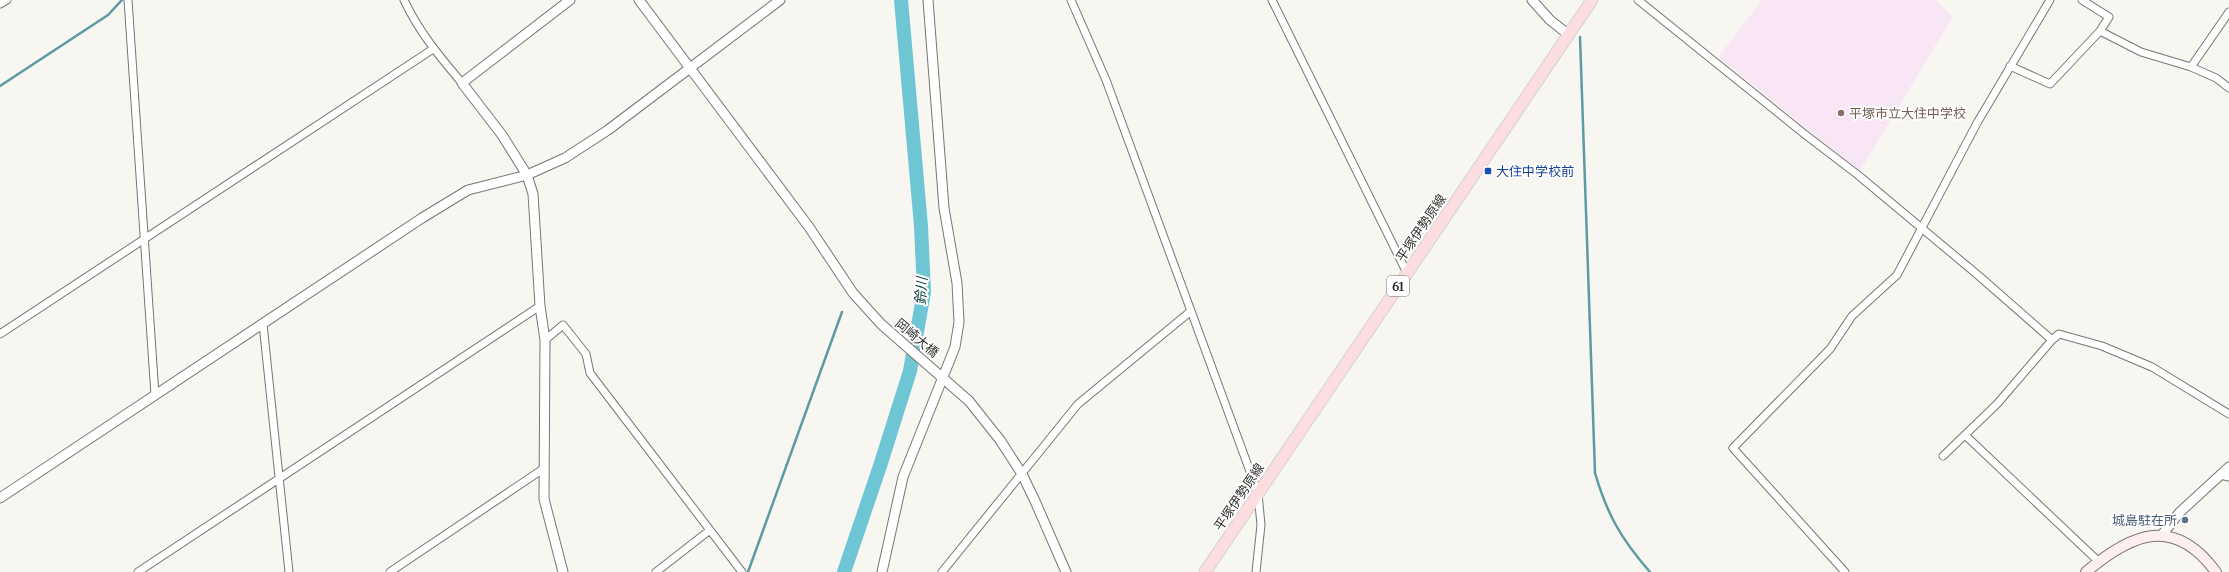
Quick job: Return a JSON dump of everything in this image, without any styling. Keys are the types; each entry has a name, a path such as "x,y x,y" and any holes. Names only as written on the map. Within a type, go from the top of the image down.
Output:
{"main road":[{"name":"平塚伊勢原線","path":"1205,572 1592,0"},
{"path":"2086,572 2098,561 2125,544 2140,539 2161,536 2174,537 2185,542 2197,550 2216,572"}],"street":[{"path":"0,4 6,0"},
{"path":"128,0 155,395"},
{"path":"404,0 414,22 433,49 462,83 502,135 527,175 533,194 540,306 545,340 543,469 548,519 562,572"},
{"path":"462,83 570,0"},
{"name":"岡崎大橋","path":"639,0 809,227 853,294 884,327 969,401 1000,440 1022,474 1066,572"},
{"path":"0,498 422,218 468,190 527,175 564,158 608,130 780,0"},
{"path":"882,572 903,477 955,347 959,322 957,283 944,208 928,0"},
{"path":"1071,0 1106,80 1258,493 1261,525 1256,572"},
{"path":"1272,0 1407,272"},
{"path":"1532,0 1550,20 1569,35"},
{"path":"1638,0 1921,227 2052,340"},
{"path":"1845,572 1733,448 1830,349 1852,316 1897,275 1921,227 2010,66 2050,0"},
{"path":"2010,66 2050,84 2100,31 2109,17 2082,0"},
{"path":"2191,67 2229,12"},
{"path":"2100,31 2141,52 2191,67 2216,78 2229,88"},
{"path":"0,334 433,49"},
{"path":"138,572 540,306"},
{"path":"942,572 1078,404 1191,311"},
{"path":"263,324 289,572"},
{"path":"545,340 563,325 586,354 590,373 742,572"},
{"path":"1943,456 1997,404 2052,340 2059,334 2109,349 2152,367 2229,414"},
{"path":"1965,435 2098,561"},
{"path":"2161,536 2180,512 2224,476 2229,467"},
{"path":"390,572 543,469"},
{"path":"656,572 710,530"}],"shaded area":[{"name":"平塚市立大住中学校","path":"1762,0 1935,0 1951,15 1952,18 1861,169 1857,169 1720,58 1720,55"}],"waterway":[{"path":"0,86 108,15 122,0"},
{"name":"鈴川","path":"844,572 910,371 924,292 921,226 901,0"},
{"path":"1580,37 1595,473 1616,526 1650,572"},
{"path":"748,572 842,312"}],"place":[{"name":"平塚市立大住中学校","path":"1841,113"},
{"name":"大住中学校前","path":"1488,171"},
{"name":"城島駐在所","path":"2185,520"}]}
